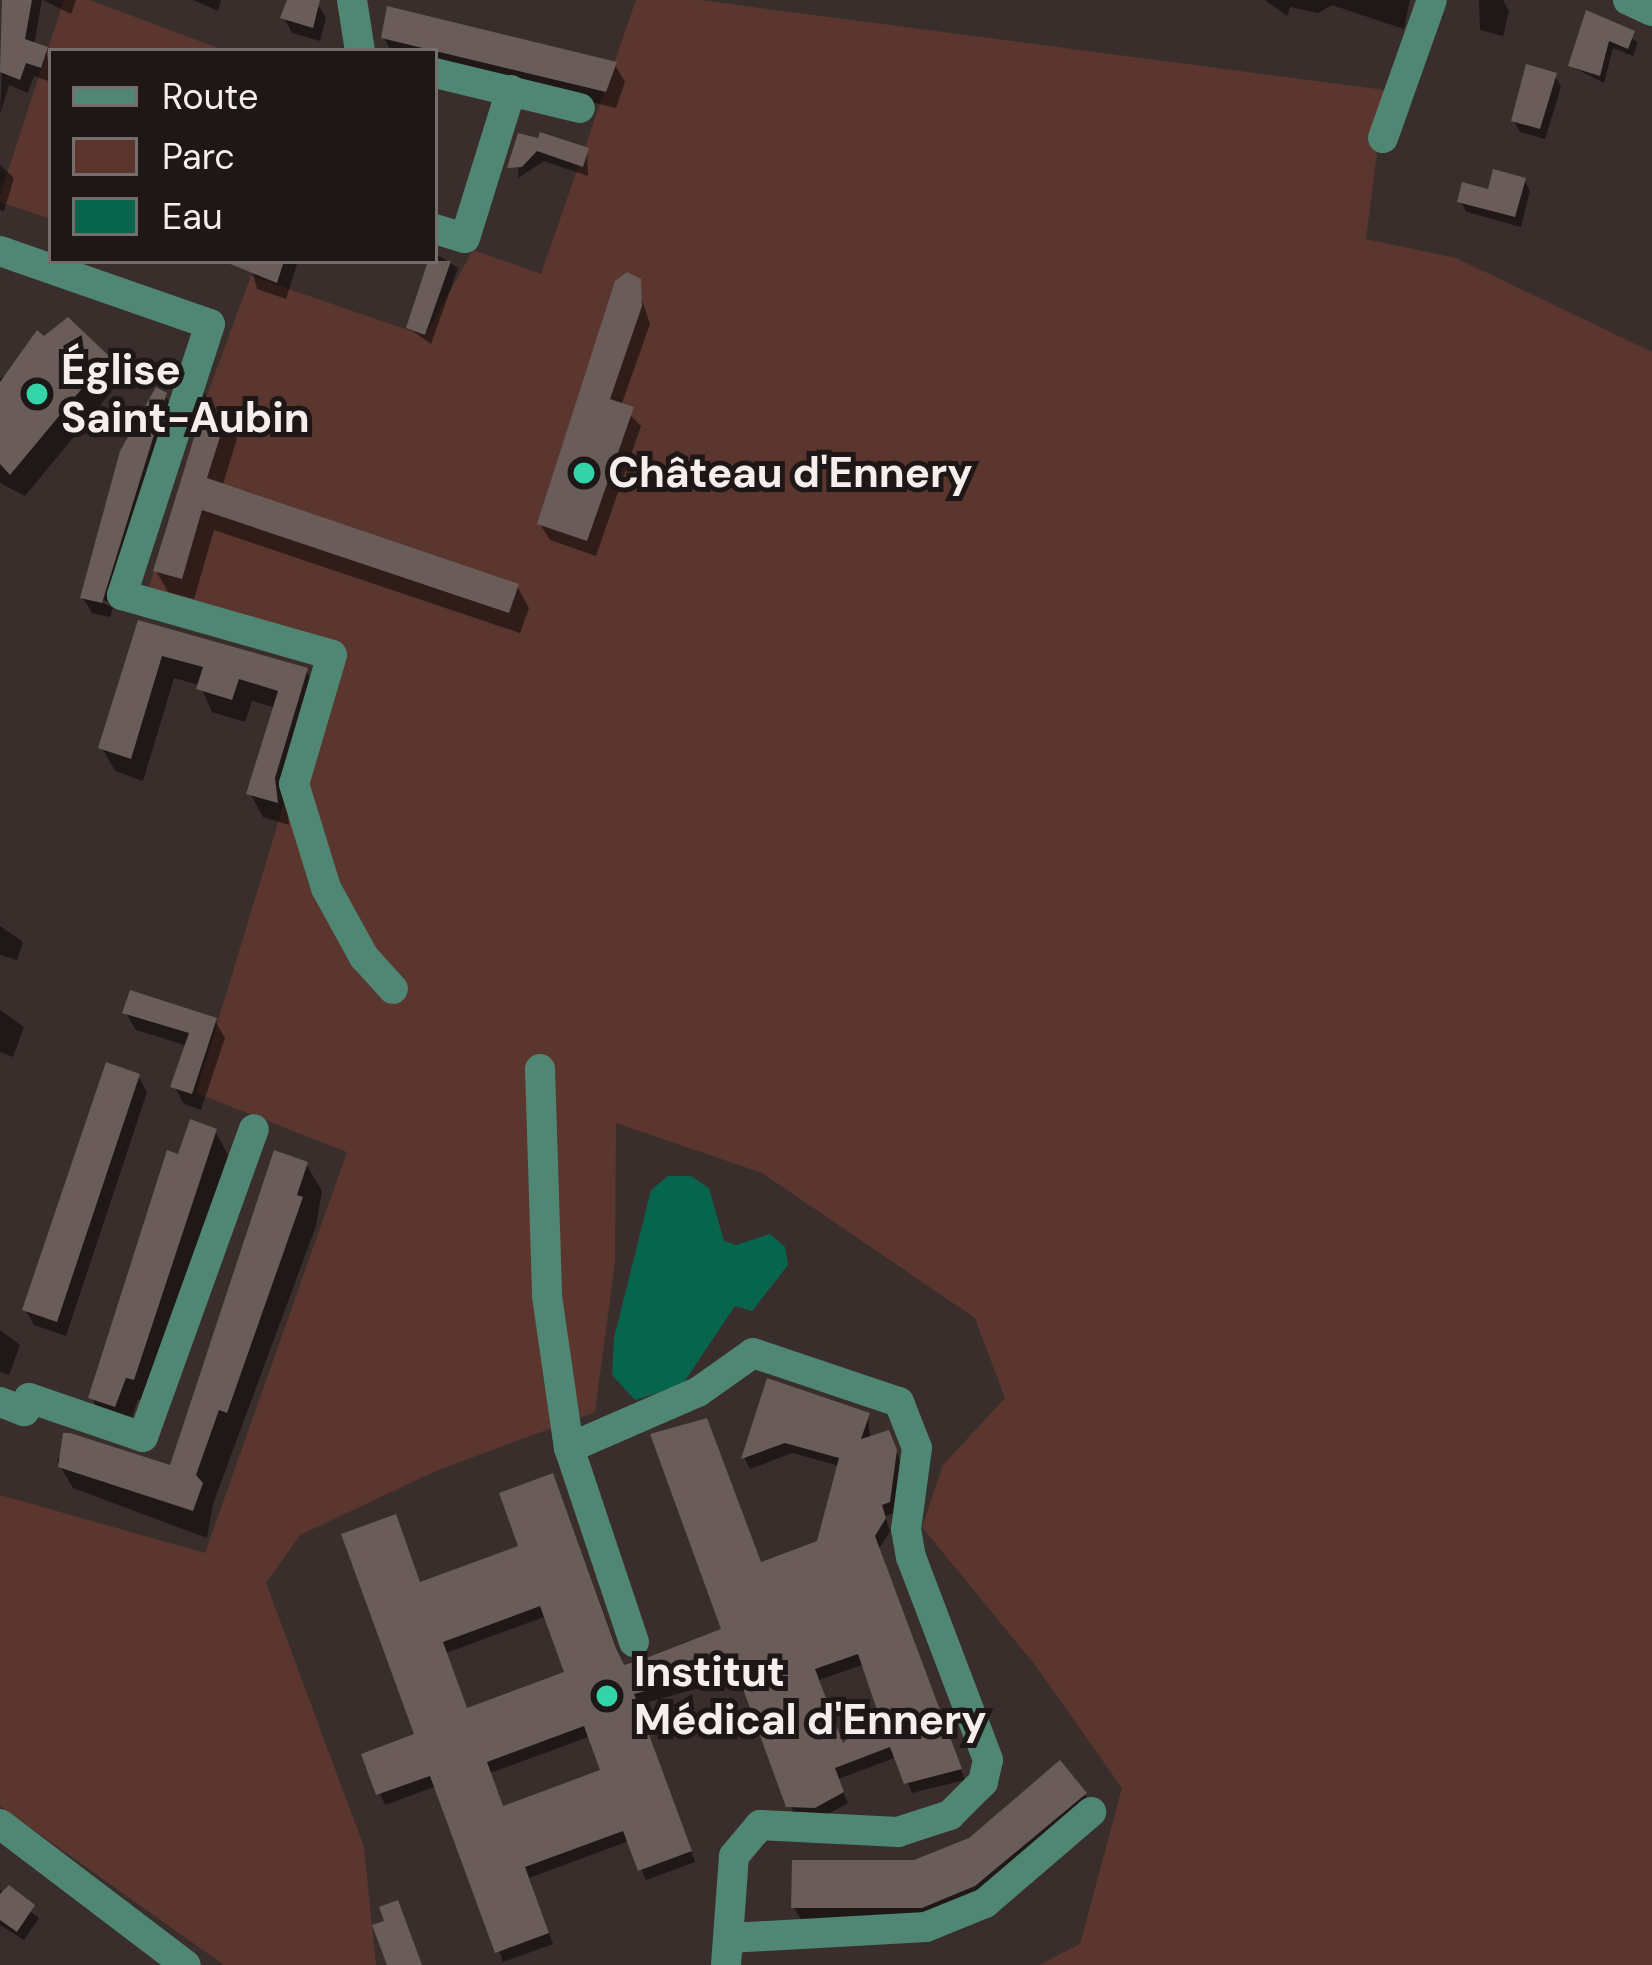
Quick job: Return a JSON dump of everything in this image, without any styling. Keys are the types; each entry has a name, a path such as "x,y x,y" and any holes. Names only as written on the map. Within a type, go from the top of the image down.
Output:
{"street":[{"path":"352,0 360,48"},
{"path":"1384,138 1432,0"},
{"path":"1628,0 1652,11"},
{"path":"438,74 580,108"},
{"path":"438,230 465,238 511,90"},
{"path":"0,250 210,323 122,595 332,655 294,784 326,889 364,957 393,989"},
{"path":"540,1070 547,1296 569,1448 634,1642"},
{"path":"0,1402 24,1411 29,1398 142,1437 254,1129"},
{"path":"569,1448 698,1392 753,1353 877,1390 899,1402 914,1424 911,1557 988,1760 983,1782 950,1815 898,1832 760,1825 734,1856 728,1952 926,1927 985,1903 1090,1812"},
{"path":"0,1824 186,1965"}],"green space":[{"path":"64,0 90,0 218,48 48,48"},
{"path":"636,0 700,0 1385,90 1366,239 1456,258 1652,352 1652,1965 1039,1965 1080,1944 1122,1788 1035,1665 922,1527 943,1465 1005,1398 975,1318 762,1173 616,1123 615,1262 595,1412 438,1470 300,1535 266,1583 364,1847 376,1965 224,1965 0,1806 0,1495 205,1553 347,1152 196,1093 327,662 142,611 203,406 251,276 425,336 473,250 541,274"},
{"path":"48,49 48,218 0,202"}],"water":[{"path":"668,1176 691,1176 709,1188 724,1241 736,1245 770,1234 785,1247 788,1265 752,1311 735,1306 682,1385 635,1400 612,1375 614,1338 651,1190"}],"building":[{"path":"2,0 32,0 25,39 48,47 41,68 26,63 20,80 0,72"},
{"path":"287,0 320,0 313,28 280,18"},
{"path":"387,6 617,62 606,92 381,38"},
{"path":"1586,10 1635,31 1628,49 1609,41 1600,76 1568,66"},
{"path":"1526,64 1557,73 1540,129 1511,121"},
{"path":"540,132 589,148 583,167 537,151 522,167 507,168 518,133 538,138"},
{"path":"1493,169 1526,178 1515,217 1457,202 1462,182 1488,189"},
{"path":"451,261 425,335 406,328 427,264"},
{"path":"230,264 283,264 277,283"},
{"path":"627,272 641,279 642,306 610,399 634,407 587,541 537,524 615,281"},
{"name":"Église Saint-Aubin","path":"68,317 109,356 10,475 0,464 0,382 37,330 44,336"},
{"path":"156,387 167,393 102,603 80,598 120,451"},
{"path":"204,406 227,415 207,478 519,584 509,613 202,510 182,579 153,571"},
{"path":"138,620 308,668 275,778 278,803 246,794 278,691 239,679 232,700 196,689 203,667 162,656 131,759 98,748"},
{"path":"130,990 217,1018 192,1094 170,1087 189,1033 122,1013"},
{"path":"106,1062 140,1074 57,1322 22,1310"},
{"path":"190,1119 217,1129 134,1380 126,1378 115,1407 88,1398 167,1150 178,1154"},
{"path":"274,1150 308,1162 297,1195 303,1197 227,1413 219,1410 196,1475 203,1483 193,1511 58,1467 63,1433 170,1465"},
{"path":"767,1378 870,1413 861,1439 889,1430 897,1450 890,1502 882,1505 886,1518 875,1536 962,1769 904,1784 890,1747 835,1768 844,1792 815,1808 786,1807 735,1667 634,1694 692,1851 638,1871 623,1831 525,1867 549,1933 495,1953 430,1776 376,1795 361,1754 414,1734 341,1534 396,1514 420,1582 518,1546 499,1493 553,1473 624,1665 721,1629 650,1434 707,1418 761,1562 817,1541 839,1458 785,1443 741,1459","holes":["540,1606 564,1672 467,1708 443,1642","858,1654 877,1710 843,1743 815,1669","584,1726 600,1770 503,1806 487,1762"]},
{"path":"1060,1760 1087,1793 975,1886 922,1908 791,1908 792,1860 914,1860 969,1838"},
{"path":"9,1885 35,1905 17,1932 0,1920 0,1894"},
{"path":"398,1900 422,1965 387,1965 372,1925 384,1921 379,1907"}],"place":[{"name":"Église Saint-Aubin","path":"37,394"},
{"name":"Château d'Ennery","path":"584,473"},
{"name":"Institut Médical d'Ennery","path":"607,1696"}]}
